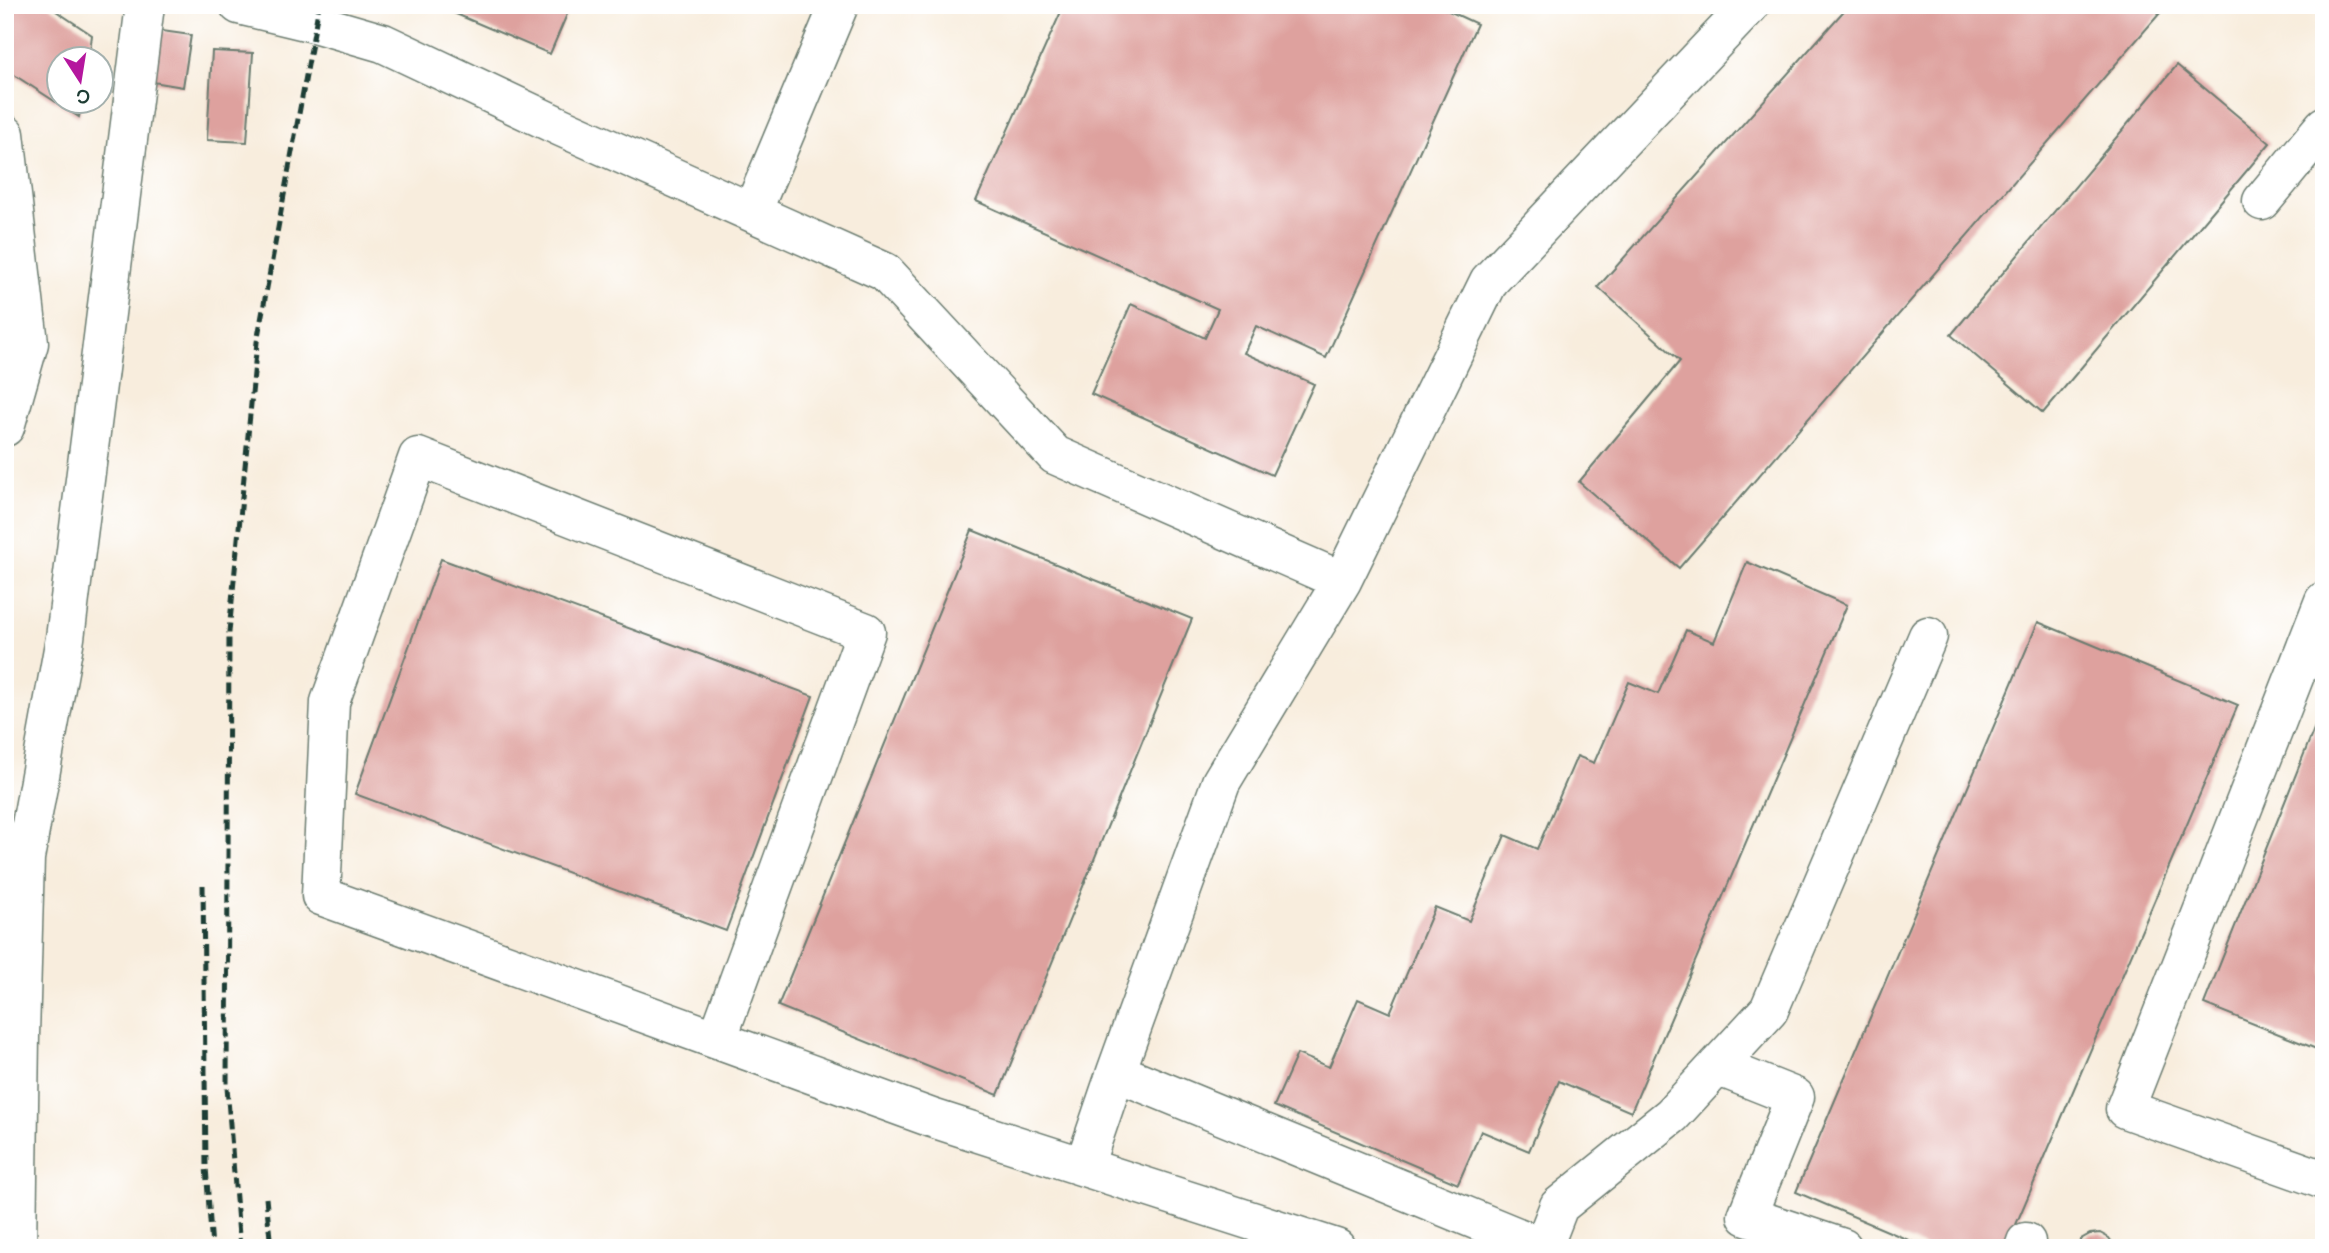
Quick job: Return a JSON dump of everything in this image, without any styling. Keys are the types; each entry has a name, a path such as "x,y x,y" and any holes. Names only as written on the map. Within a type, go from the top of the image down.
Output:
{"lane":[{"path":"17,1248 25,858 65,638 145,5"},
{"path":"239,5 383,43 561,127 885,272 1055,455 1342,581"},
{"path":"752,212 839,5"},
{"path":"1084,1166 1221,782 1342,581 1489,282 1750,5"},
{"path":"2262,201 2324,126"},
{"path":"5,134 29,343 5,427"},
{"path":"717,1040 866,632 418,457 330,702 321,896 717,1040 932,1118 1336,1248"},
{"path":"2324,601 2125,1110 2324,1180"},
{"path":"1116,1072 1544,1247 1559,1206 1672,1115 1769,1010 1928,636"},
{"path":"1717,1066 1795,1097 1747,1216 1843,1248"}],"building":[{"path":"5,5 47,5 92,35 91,46 46,46 46,96 5,69"},
{"path":"435,5 571,5 550,54"},
{"path":"1064,5 1436,5 1477,24 1326,358 1256,326 1244,353 1314,384 1272,475 1091,394 1131,304 1205,338 1218,309 976,201"},
{"path":"1849,5 2167,5 1679,568 1579,482 1680,361 1598,287"},
{"path":"155,30 191,35 183,87 147,81"},
{"path":"212,51 253,53 247,142 207,140"},
{"path":"2177,65 2270,143 2043,413 1951,335"},
{"path":"972,530 1192,619 998,1095 778,1006"},
{"path":"441,559 813,696 726,931 355,794"},
{"path":"1747,562 1847,605 1631,1112 1559,1081 1529,1151 1481,1131 1458,1184 1274,1106 1297,1054 1329,1067 1358,999 1390,1013 1435,907 1469,921 1505,835 1537,849 1577,756 1594,763 1629,682 1658,694 1686,630 1714,642"},
{"path":"2038,622 2238,705 2006,1248 1927,1248 1796,1192"},
{"path":"2324,704 2324,1052 2204,1004"},
{"path":"2100,1233 2109,1238 2116,1248 2076,1248 2081,1239"}],"railway":[{"path":"240,1248 227,1087 229,632 257,342 319,5"},
{"path":"203,885 206,1167 212,1248"},
{"path":"266,1198 271,1248"}]}
